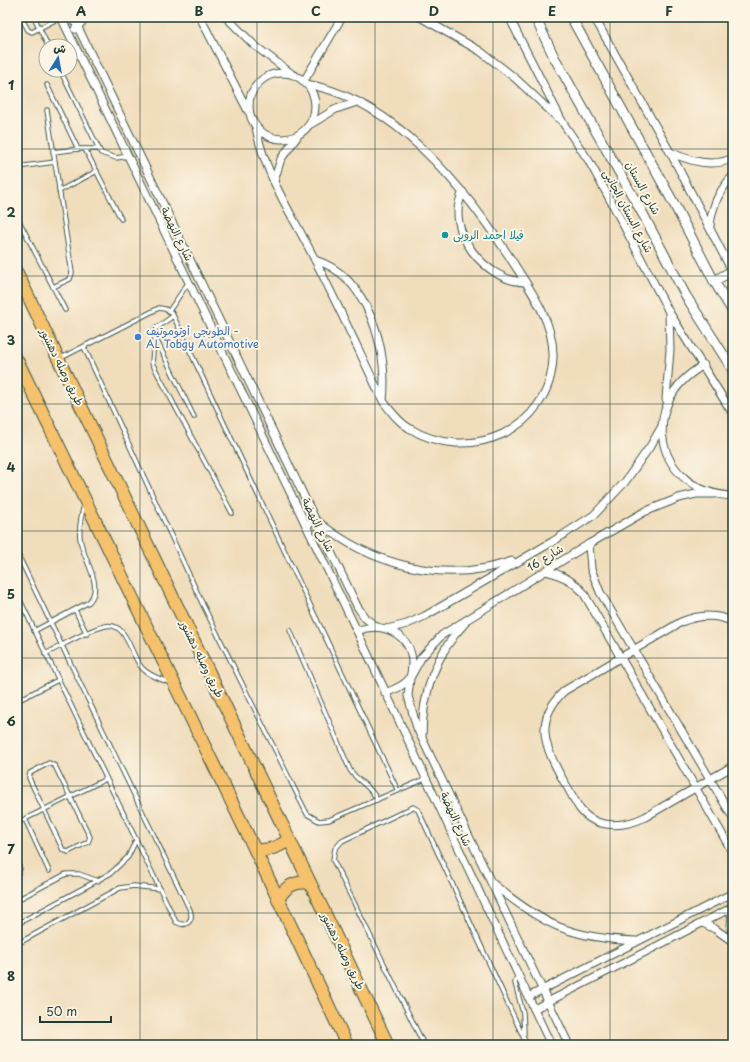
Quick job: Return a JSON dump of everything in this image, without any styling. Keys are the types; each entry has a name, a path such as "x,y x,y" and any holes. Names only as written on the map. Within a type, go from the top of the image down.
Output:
{"main road":[{"name":"طريق وصله دهشور","path":"17,273 288,840 388,1045"},
{"path":"17,360 255,850 347,1045"},
{"path":"255,850 269,850 276,848 288,840"},
{"path":"278,900 287,887 302,882 310,883"}],"street":[{"name":"شارع النهضة","path":"61,17 357,631 425,780 551,1045"},
{"name":"شارع النهضة","path":"73,17 357,606 366,618 377,627"},
{"path":"69,32 78,28 87,17"},
{"path":"200,17 256,127 264,160 274,181 315,260 383,401 407,427 442,442 480,442 504,434 522,422 537,406 548,388 554,356 548,324 526,282 492,230 444,170 412,140 357,102 333,90 305,82 295,76 254,45 226,17"},
{"path":"305,82 342,17"},
{"path":"420,17 480,51 515,78 563,123"},
{"name":"شارع البستان الجانبى","path":"509,17 563,123 603,186 669,312 704,365 733,414"},
{"name":"شارع البستان","path":"535,17 554,57 644,216 686,296 733,370"},
{"name":"شارع البستان","path":"571,17 673,202 714,281 733,312"},
{"path":"594,17 670,152 710,226 732,272 714,281"},
{"path":"250,116 250,97 260,82 277,74 295,76"},
{"path":"305,82 311,89 315,103 315,110 310,124"},
{"path":"274,181 281,159 289,146 310,124 336,109 357,102"},
{"path":"256,127 265,135 277,139 289,139 300,134"},
{"path":"670,152 681,157 704,163 728,161 733,158"},
{"path":"710,226 714,203 719,192 733,176"},
{"path":"463,192 458,205 457,218 460,230 468,244 478,257 496,274 510,280 526,282"},
{"path":"157,217 167,213"},
{"path":"315,260 329,265 342,273 357,292 370,315 378,339 385,375 383,401"},
{"path":"669,312 670,356 662,426 664,444 674,466 682,476 697,487 714,494 733,496"},
{"path":"665,407 671,394 680,382 691,372 704,365"},
{"name":"شارع 16","path":"387,629 407,624 425,616 528,556 594,515 610,499 639,464 662,426"},
{"name":"شارع 16","path":"410,678 415,666 434,642 451,629 589,544 644,512 662,504 690,496 714,494"},
{"path":"306,525 316,520 333,534 366,553 394,563 416,568 462,571 506,563 528,556"},
{"path":"589,544 589,561 593,577 733,818"},
{"path":"546,571 563,575 583,592 733,852"},
{"path":"733,622 712,616 690,618 634,649 564,691 556,698 546,718 545,729 548,751 581,810 600,822 612,825 623,825 645,817 733,766"},
{"path":"422,740 425,700 433,674 444,650 469,618"},
{"path":"357,631 377,627 387,629"},
{"name":"شارع النهضة","path":"387,629 401,637 410,651 412,667 408,696 422,740 569,1045"},
{"path":"385,693 401,686 410,678"},
{"path":"490,881 522,906 556,927 596,938 636,941"},
{"path":"528,997 733,893"},
{"path":"713,904 718,915"},
{"path":"534,1009 733,908"},
{"path":"733,908 731,921 733,941"},
{"path":"702,923 715,929 733,941"}],"lane":[{"path":"21,17 30,32 61,17"},
{"path":"34,17 44,38"},
{"path":"64,78 100,153 108,157 128,156"},
{"path":"46,85 78,149"},
{"path":"46,110 72,273 70,280 53,287"},
{"path":"53,152 78,149 98,149"},
{"path":"85,149 121,219"},
{"path":"17,167 54,162"},
{"path":"59,191 97,172"},
{"path":"17,217 65,310"},
{"path":"169,311 188,282"},
{"path":"58,360 158,308 169,311 173,316 398,791"},
{"path":"173,316 157,326 153,333 152,363 232,513"},
{"path":"153,333 194,417"},
{"path":"84,347 203,605 305,810 315,819 324,821 425,780"},
{"path":"34,631 89,602 96,591 96,585 80,540 80,521 85,500"},
{"path":"17,553 190,910 192,916 191,921 186,925 180,925 176,922 17,596"},
{"path":"75,610 87,634"},
{"path":"45,654 105,626 118,629 125,636 133,656 143,669 149,674 175,685"},
{"path":"290,630 350,770 358,780 371,790 377,800"},
{"path":"17,700 58,680"},
{"path":"45,764 52,764 55,766 70,796 90,837 86,844 68,852 63,850 29,778 30,773 45,764"},
{"path":"17,823 106,779"},
{"path":"424,1045 333,860 335,849 342,841 412,807 418,810 527,1045"},
{"path":"25,819 49,870"},
{"path":"17,924 111,873 123,863 132,851 136,840"},
{"path":"17,863 20,869 17,875"},
{"path":"17,900 70,873 80,874 98,881"},
{"path":"17,944 120,888 134,886 160,890"},
{"path":"517,975 515,983 523,1013 524,1037"}],"place":[{"name":"فيلا احمد الروبى","path":"445,235"},
{"name":"الطوبجى أوتوموتيف - AL Tobgy Automotive","path":"138,337"}]}
